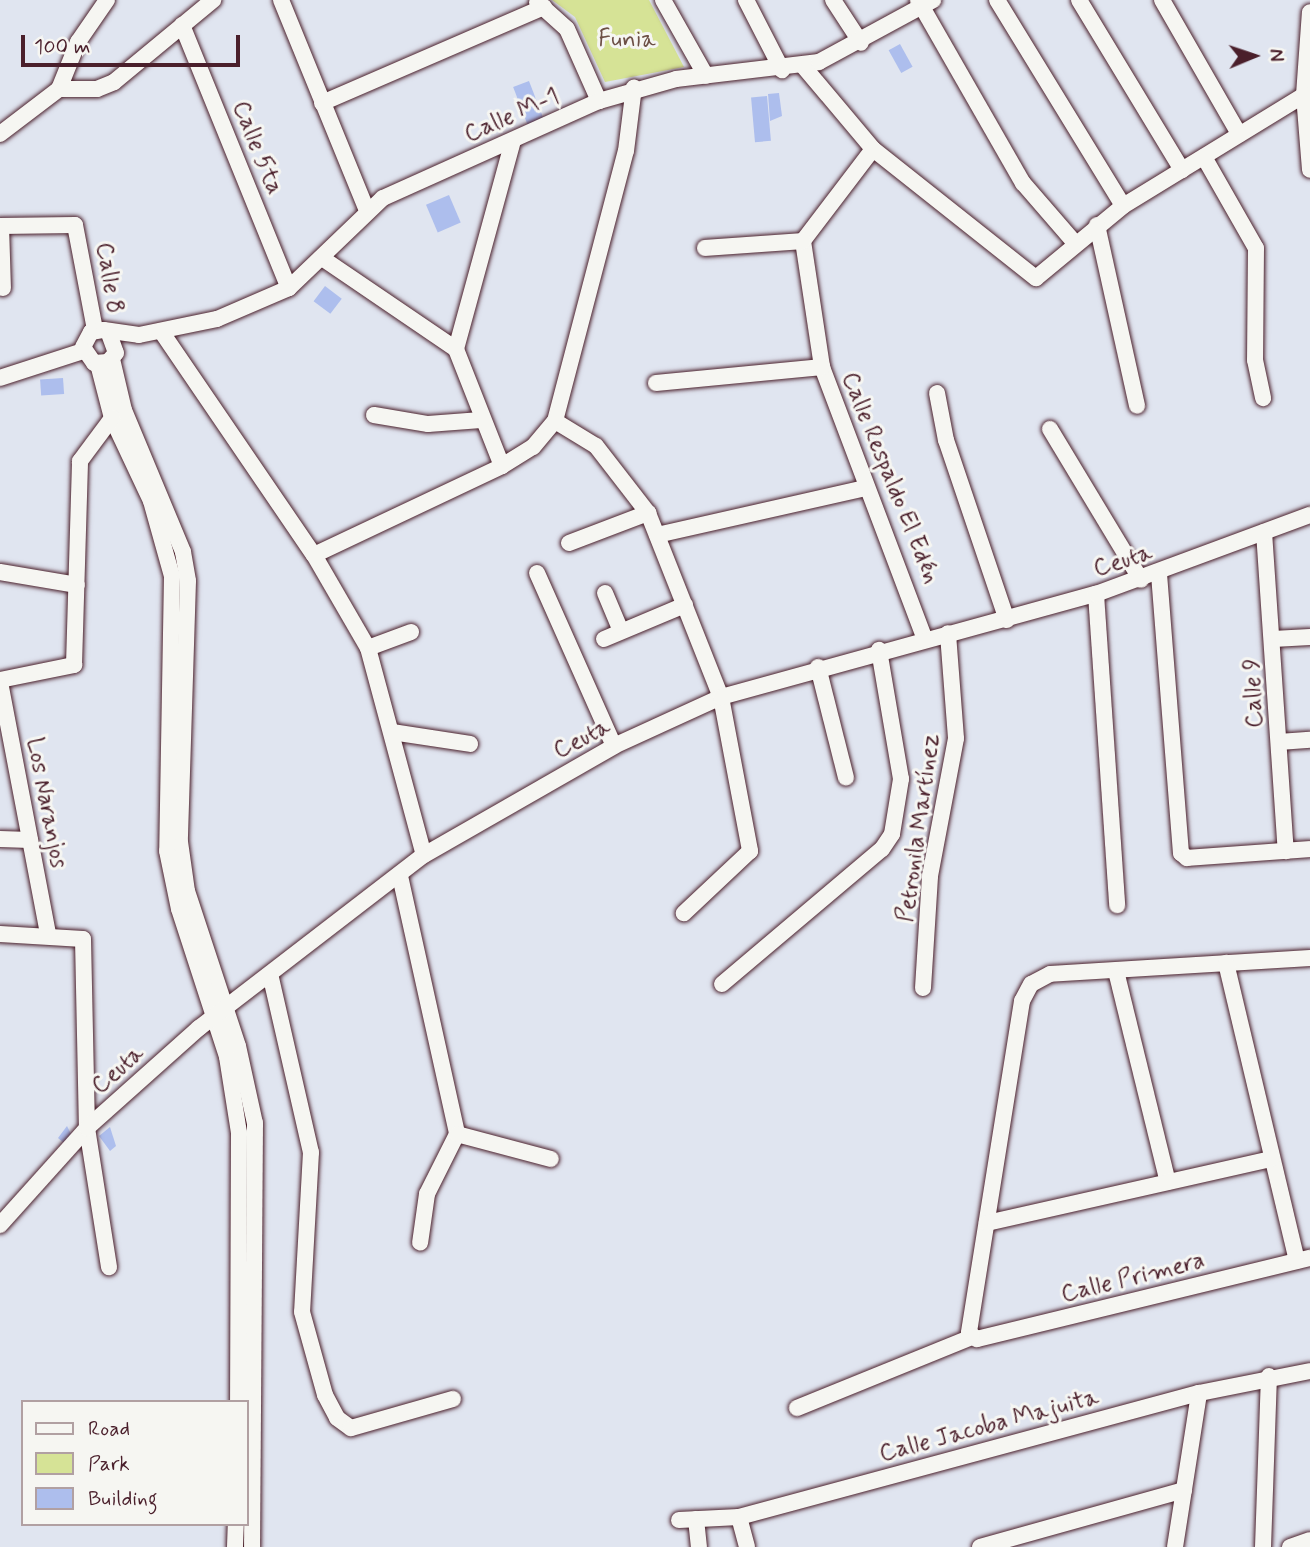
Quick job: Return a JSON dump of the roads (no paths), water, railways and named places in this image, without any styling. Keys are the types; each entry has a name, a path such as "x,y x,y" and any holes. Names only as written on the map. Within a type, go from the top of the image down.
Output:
{"street":[{"path":"0,134 59,89 78,42 107,0"},
{"path":"59,89 97,89 114,82 213,0"},
{"path":"281,0 367,211"},
{"path":"663,0 706,76"},
{"path":"746,0 782,70"},
{"path":"833,0 860,43"},
{"path":"998,0 1123,206"},
{"path":"1079,0 1182,170"},
{"path":"1162,0 1239,134"},
{"path":"924,2 1023,183 1076,243"},
{"name":"Calle M-1","path":"101,331 139,335 217,319 289,288 367,211 600,101 634,88 706,76 804,67 860,43 924,2"},
{"path":"323,103 539,4 568,29 600,101"},
{"path":"1310,12 1304,95 1310,170"},
{"name":"Calle 5ta","path":"182,25 289,288"},
{"path":"804,67 873,149 1031,277 1043,277 1076,243 1123,206 1304,95"},
{"path":"314,555 502,466 533,447 555,421 626,150 634,88"},
{"path":"502,466 481,420 456,349 513,141"},
{"path":"705,248 803,241 873,149"},
{"path":"1203,157 1256,248 1255,360 1263,398"},
{"name":"Calle 8","path":"1,226 75,225 101,331"},
{"path":"1097,225 1137,405"},
{"path":"1,226 3,288"},
{"name":"Calle Respaldo El Edén","path":"803,241 822,367 865,488 891,540 925,639"},
{"path":"321,258 456,349"},
{"path":"0,378 83,351 101,331 117,343 108,360 112,418 151,501 172,576 167,851 220,1016 247,1082 257,1161 252,1547"},
{"path":"161,331 314,555 368,648 424,855"},
{"path":"108,360 139,335"},
{"path":"83,351 108,360"},
{"path":"108,360 124,410 183,552 188,581 180,842 187,891 220,1016 239,1133 238,1400"},
{"path":"656,383 822,367"},
{"path":"937,393 946,440 1007,620"},
{"path":"374,415 428,424 481,420"},
{"path":"0,572 77,585 80,461 112,418"},
{"path":"555,421 596,446 648,513 721,697 750,851 684,913"},
{"path":"1050,429 1141,580"},
{"path":"657,535 865,488"},
{"path":"569,543 648,513"},
{"name":"Ceuta","path":"0,1225 87,1128 220,1016 424,855 614,746 721,697 879,650 1007,620 1096,594 1159,574 1310,515"},
{"name":"Calle 9","path":"1265,532 1286,851"},
{"path":"537,573 614,746"},
{"path":"1159,574 1181,853 1187,858 1310,849"},
{"name":"Los Naranjos","path":"48,933 30,840 5,739 0,681 74,666 77,585"},
{"path":"605,593 621,631"},
{"path":"1096,594 1117,905"},
{"path":"604,639 685,605"},
{"path":"368,648 411,632"},
{"name":"Petronila Martínez","path":"923,988 930,876 956,738 948,633"},
{"path":"1273,639 1310,637"},
{"path":"722,984 882,849 892,834 901,779 879,650"},
{"path":"818,667 846,778"},
{"path":"392,732 470,744"},
{"path":"1279,742 1310,740"},
{"path":"0,839 30,840"},
{"path":"400,876 457,1134 426,1194 420,1243"},
{"path":"0,934 76,935 84,945 87,1128 109,1267"},
{"path":"971,1335 1022,1001 1031,984 1050,974 1310,958"},
{"path":"1226,963 1271,1159 1304,1260"},
{"path":"1116,971 1168,1182"},
{"path":"271,978 312,1152 302,1312 325,1395 337,1418 351,1428 453,1399"},
{"path":"457,1134 551,1159"},
{"path":"987,1223 1271,1159"},
{"name":"Calle Primera","path":"797,1408 971,1335 1304,1260"},
{"name":"Calle Jacoba Majuita","path":"680,1520 739,1517 1199,1393 1269,1376 1310,1371"},
{"path":"1263,1547 1269,1376"},
{"path":"1175,1547 1199,1393"},
{"path":"980,1547 1184,1490"},
{"path":"739,1517 747,1547"},
{"path":"696,1519 699,1547"},
{"path":"235,1547 236,1526"},
{"path":"1290,1547 1309,1538"}],"park label":[{"name":"Funia","path":"627,40"}]}
